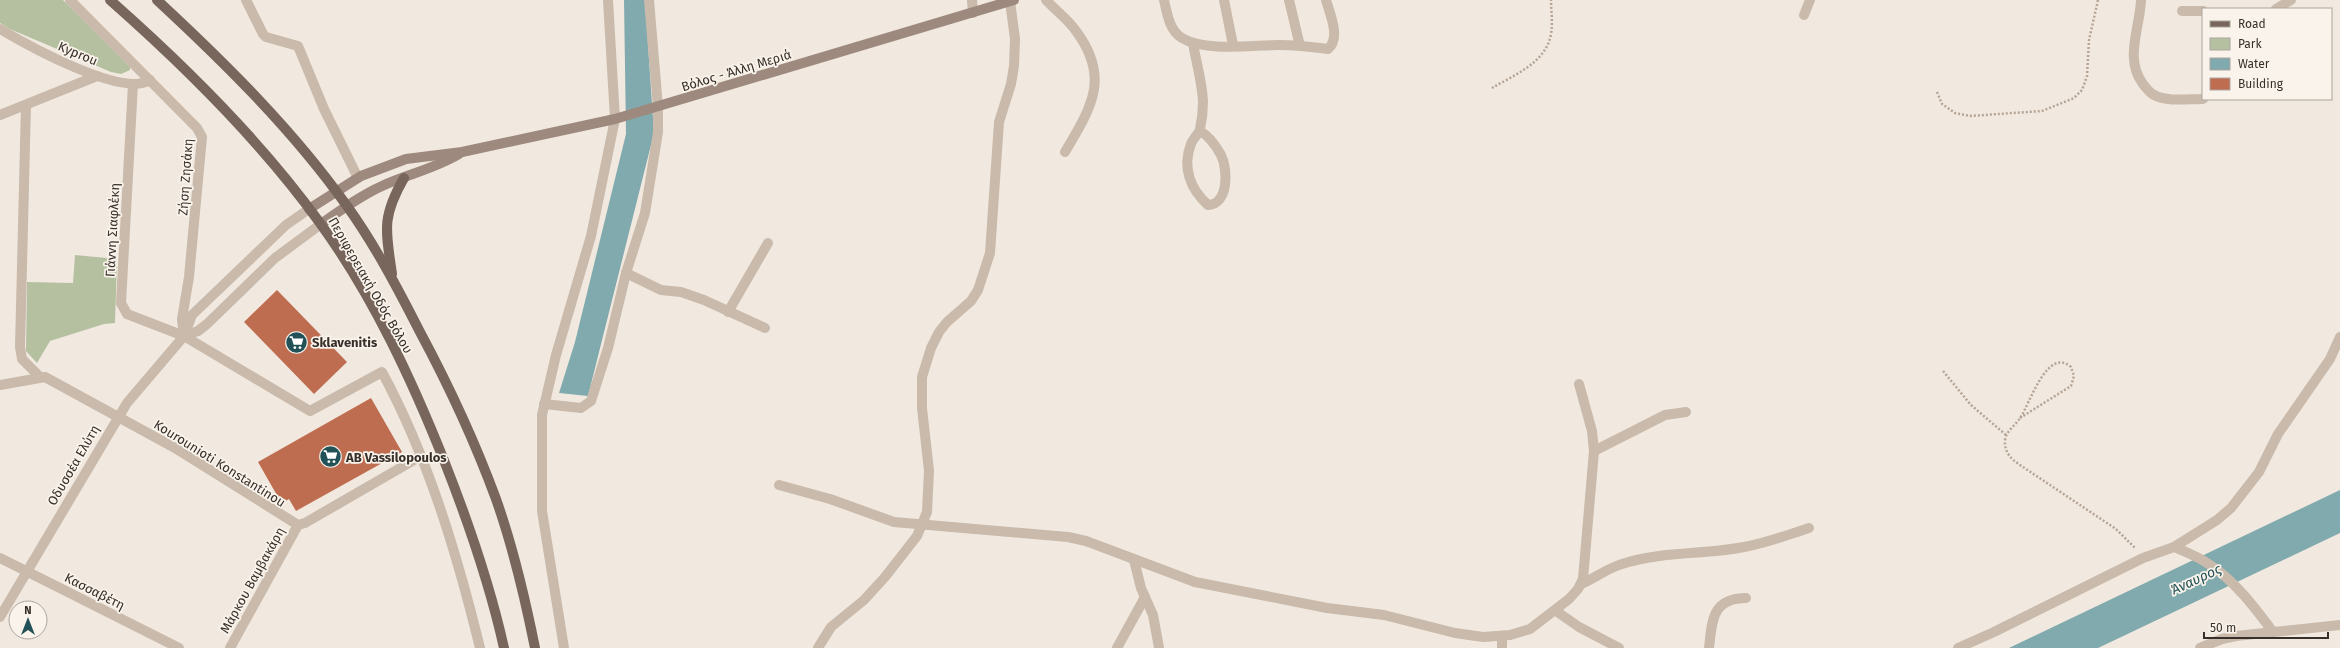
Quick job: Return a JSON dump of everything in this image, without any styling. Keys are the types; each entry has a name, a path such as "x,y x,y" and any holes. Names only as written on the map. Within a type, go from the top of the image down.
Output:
{"main road":[{"name":"Περιφερειακή Οδός Βόλου","path":"110,0 148,34 226,110 321,224 388,335 424,411 477,548 497,615 504,648"},
{"name":"Περιφερειακή Οδός Βόλου","path":"157,0 228,68 335,191 347,206 393,280 449,388 496,499 509,539 535,648"},
{"name":"Βόλος - Άλλη Μεριά","path":"309,209 335,191 358,178 406,159 462,152 615,119 1012,1"},
{"name":"Βόλος - Άλλη Μεριά","path":"321,224 347,206 382,186 439,165 462,152"},
{"path":"393,280 386,226 390,206 404,178"}],"street":[{"name":"Ζήση Ζησάκη","path":"70,0 197,128 202,137 189,277 182,319 184,336"},
{"path":"246,0 263,34 266,37 298,46 324,109 358,178"},
{"path":"564,648 542,511 544,404 591,236 615,119 608,0"},
{"path":"544,404 581,408 591,401 608,348 626,274 645,213 656,155 658,107 649,0"},
{"path":"972,0 973,13"},
{"path":"1046,0 1076,30 1085,45 1096,77 1091,103 1065,152"},
{"path":"1164,0 1172,28 1181,37 1193,43 1216,46 1300,46 1328,49 1332,46 1334,32 1326,0"},
{"path":"1224,0 1233,45"},
{"path":"1289,0 1300,46"},
{"path":"1804,15 1810,0"},
{"path":"2141,0 2134,51 2134,65 2141,81 2153,95 2163,98 2202,99"},
{"path":"2278,8 2291,0"},
{"path":"818,648 831,628 864,600 885,577 913,540 922,525 928,505 930,483 922,408 922,377 931,348 939,332 947,322 971,301 978,290 990,253 999,122 1011,84 1014,66 1012,1"},
{"path":"2182,11 2202,11"},
{"name":"Kyprou","path":"0,29 41,52 97,76 132,84 150,80"},
{"path":"1193,43 1203,101 1200,131 1191,144 1188,172 1190,181 1200,198 1208,205 1213,205 1217,203 1222,194 1225,184 1225,165 1217,148 1200,131"},
{"path":"0,115 97,76"},
{"name":"Γιάννη Σιαφλέκη","path":"132,84 121,303 127,314 184,336 310,411 382,372 402,410 421,456"},
{"path":"26,105 20,347 22,359 40,377"},
{"name":"Οδυσσέα Ελύτη","path":"0,617 117,417 148,375 184,336 192,315 281,229 309,209"},
{"name":"Οδυσσέα Ελύτη","path":"184,336 198,331 208,324 275,258 321,224"},
{"path":"728,312 768,243"},
{"path":"626,274 661,290 685,294 764,328"},
{"path":"1958,648 1994,632 2143,558 2174,547 2217,520 2247,489 2259,472 2282,428 2330,359 2340,337"},
{"path":"0,385 40,377"},
{"name":"Kourounioti Konstantinou","path":"40,377 55,382 175,448 298,525"},
{"path":"1579,384 1592,431 1594,451 1589,495 1584,574 1581,584"},
{"path":"1594,451 1665,415 1686,412"},
{"path":"298,525 305,523 421,456 461,576 480,648"},
{"path":"779,485 830,499 888,520 922,525 1068,537 1086,541 1195,582 1327,608 1384,614 1462,634 1502,637 1530,629 1556,611 1581,584 1620,564 1633,561 1743,548 1767,542 1809,528"},
{"name":"Μάρκου Βαμβακάρη","path":"230,648 298,525"},
{"path":"2174,547 2192,555 2220,573 2247,598 2273,632"},
{"name":"Κασσαβέτη","path":"0,558 179,648"},
{"path":"1134,560 1145,598 1153,614 1159,648"},
{"path":"1117,648 1145,598"},
{"path":"1709,648 1712,620 1716,611 1730,600 1746,598"},
{"path":"1556,611 1579,627 1619,648"},
{"path":"2200,648 2222,639 2340,625"},
{"path":"1502,637 1502,648"}],"path":[{"path":"1492,88 1528,67 1543,54 1552,33 1551,0"},
{"path":"1937,92 1942,104 1955,113 1970,116 2042,111 2074,98 2082,90 2087,76 2089,40 2098,0"},
{"path":"2020,418 2071,386 2074,376 2071,367 2059,362 2049,367 2039,380 2020,418 2006,436 2006,448 2012,459 2116,529 2143,558"},
{"path":"1943,371 1971,405 2006,436"}],"green space":[{"path":"0,0 63,0 130,67 130,70 121,74 111,72 10,29 0,23"},
{"path":"75,255 117,259 115,323 104,324 50,341 37,363 26,351 27,282 73,283"}],"water":[{"path":"624,0 645,0 654,133 588,396 559,393 575,342 626,134"},
{"name":"Άναυρος","path":"2340,490 2340,533 2098,648 2009,648"}],"building":[{"name":"Sklavenitis","path":"277,290 347,362 314,394 244,322"},
{"name":"AB Vassilopoulos","path":"371,398 402,452 296,511 289,499 284,502 280,496 278,497 258,462"}],"place":[{"name":"Sklavenitis","path":"296,342"},
{"name":"AB Vassilopoulos","path":"330,457"}]}
